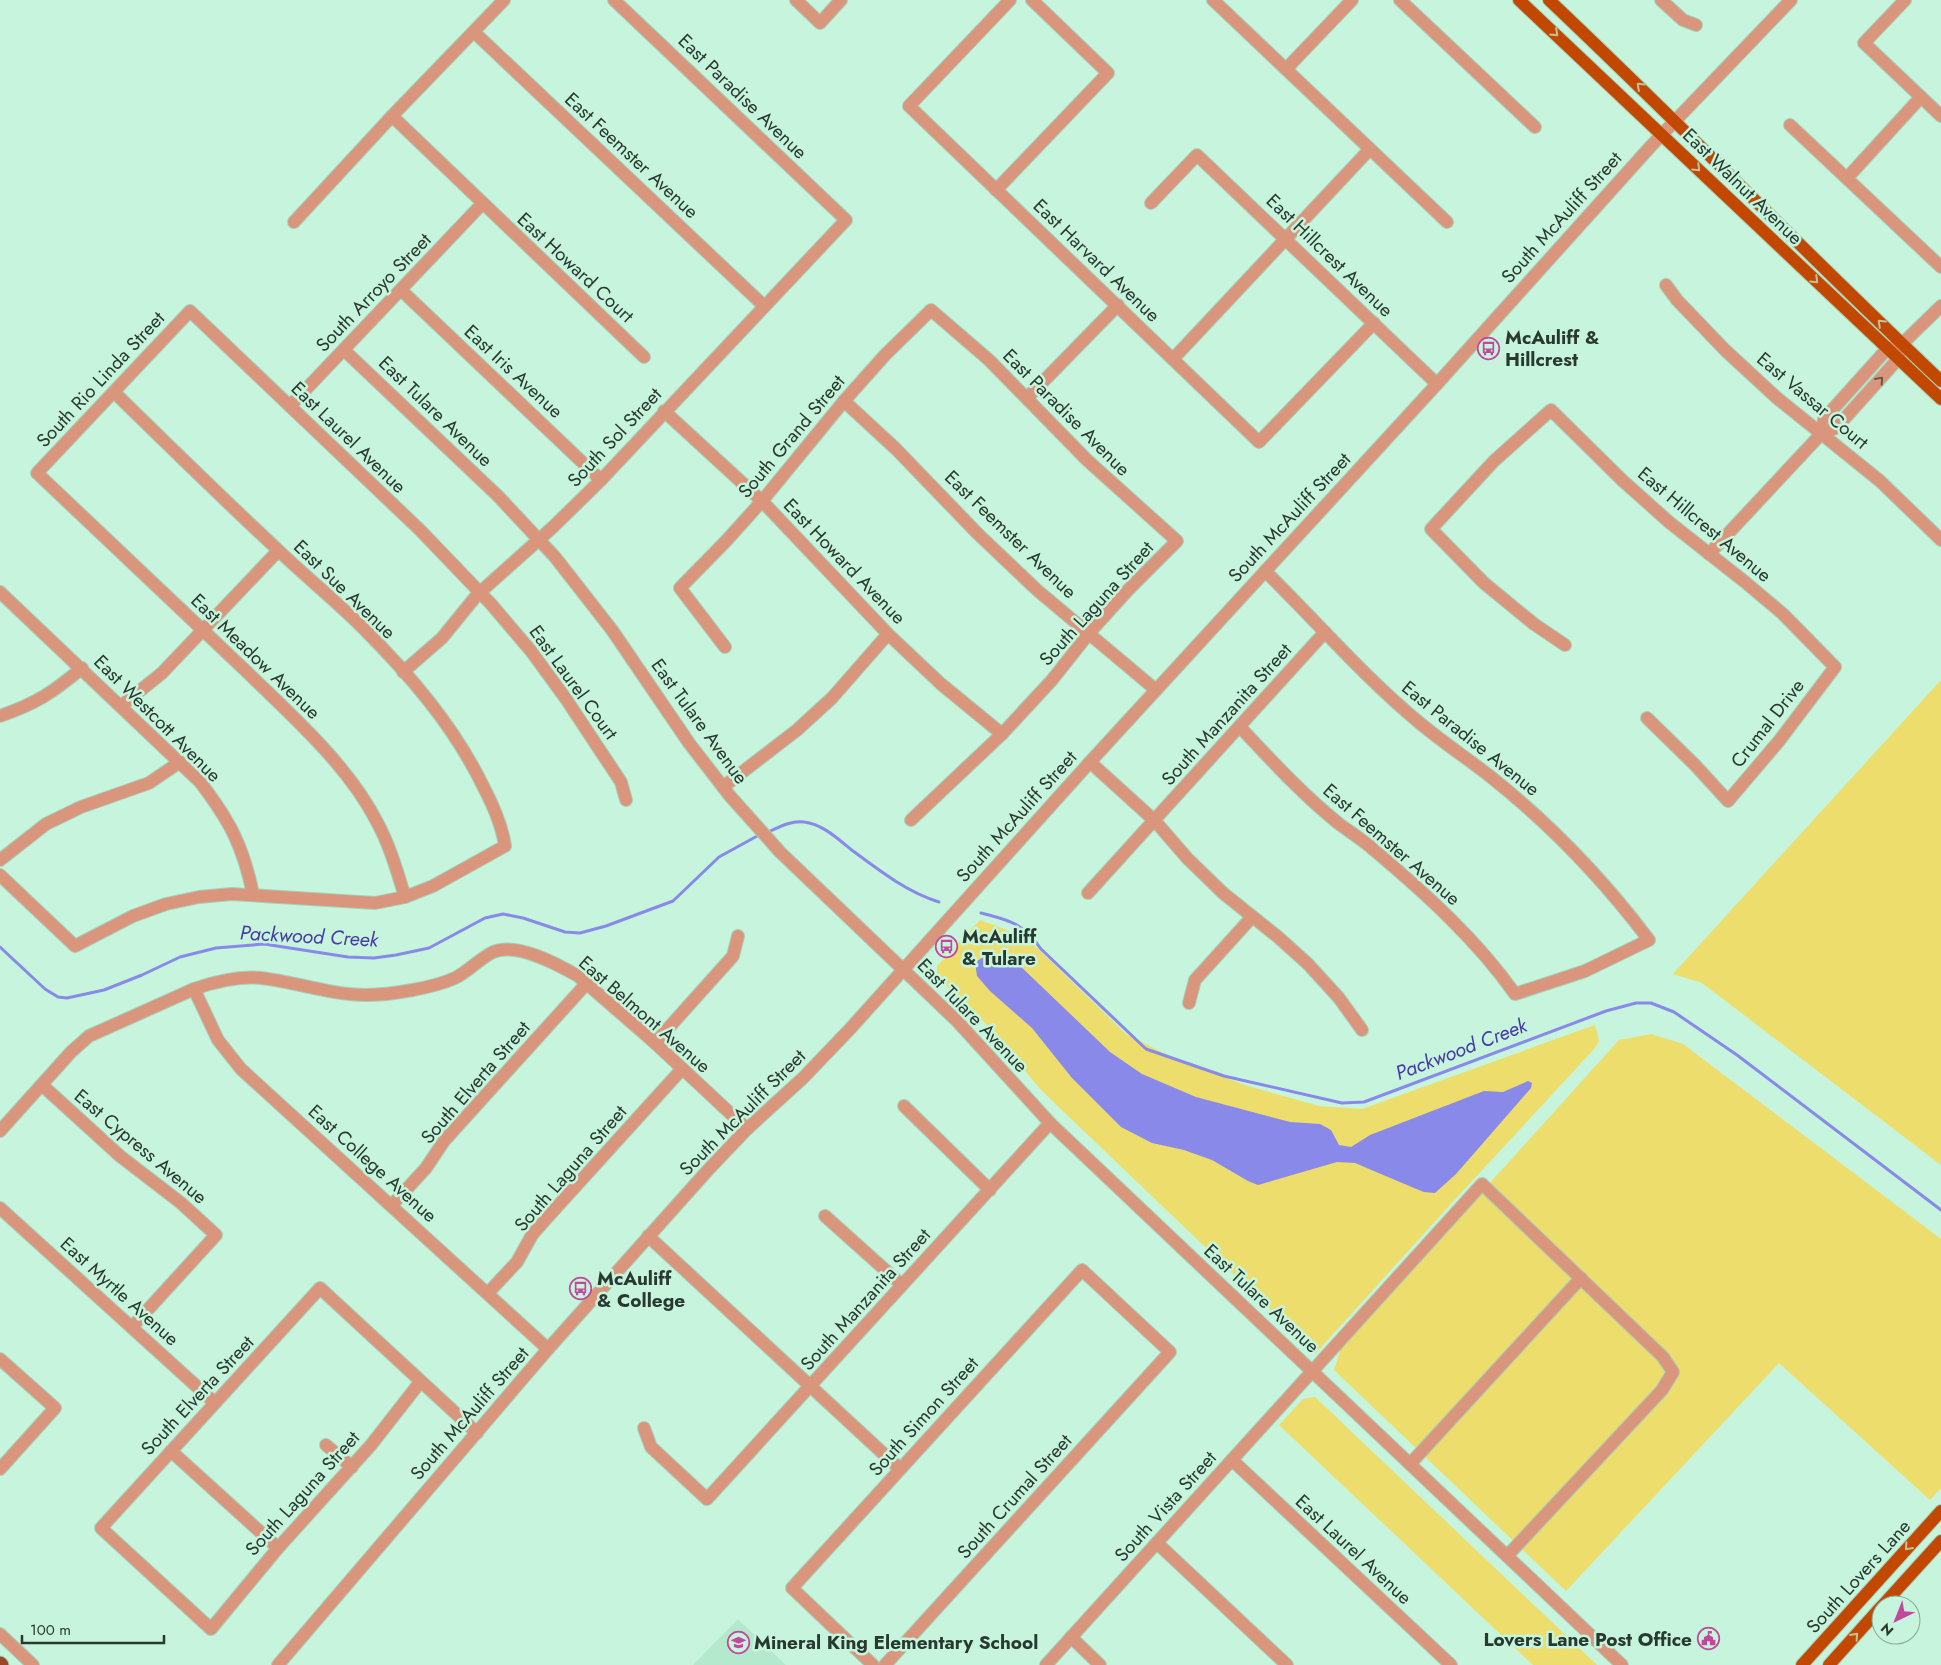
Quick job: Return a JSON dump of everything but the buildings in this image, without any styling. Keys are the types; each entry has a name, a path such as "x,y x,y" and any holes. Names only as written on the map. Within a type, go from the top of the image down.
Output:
{"main road":[{"name":"East Walnut Avenue","path":"1520,0 1941,399"},
{"name":"East Walnut Avenue","path":"1549,0 1675,120 1941,381"},
{"name":"South Lovers Lane","path":"1802,1665 1941,1512"},
{"name":"South Lovers Lane","path":"1892,1595 1941,1541"},
{"name":"South Lovers Lane","path":"1828,1665 1871,1618"}],"street":[{"path":"294,222 392,116 504,0"},
{"name":"East Paradise Avenue","path":"614,0 846,220"},
{"path":"796,0 820,23 841,0"},
{"name":"East Harvard Avenue","path":"1010,0 909,106 1259,442 1374,323"},
{"path":"996,190 1108,72 1032,0"},
{"path":"1213,0 1447,222"},
{"path":"1286,69 1352,0"},
{"path":"1400,0 1535,127"},
{"path":"1661,0 1683,20 1696,25"},
{"name":"South McAuliff Street","path":"278,1665 548,1349 648,1236 747,1129 821,1060 1264,571 1437,384 1662,134 1791,0"},
{"path":"1905,0 1864,43 1941,116"},
{"name":"East Feemster Avenue","path":"474,32 764,306"},
{"path":"1847,178 1920,97"},
{"path":"392,116 482,204"},
{"path":"1790,125 1941,267"},
{"path":"1173,359 1370,149"},
{"name":"East Hillcrest Avenue","path":"1151,204 1197,155 1437,384"},
{"name":"South Arroyo Street","path":"290,406 482,204"},
{"name":"East Howard Court","path":"482,204 644,357"},
{"name":"South Sol Street","path":"403,672 442,638 481,592 539,540 601,480 846,220"},
{"name":"East Vassar Court","path":"1666,285 1676,300 1725,350 1777,398 1880,481 1941,540"},
{"name":"East Iris Avenue","path":"401,290 601,480"},
{"path":"1027,398 1118,306"},
{"path":"1822,433 1824,419 1887,349 1902,344 1941,306"},
{"name":"East Paradise Avenue","path":"931,310 989,360 1087,460 1177,542"},
{"name":"South Grand Street","path":"725,647 680,588 762,501 844,401 885,355 931,310"},
{"name":"South Rio Linda Street","path":"37,473 190,311"},
{"name":"East Laurel Avenue","path":"190,311 426,535 481,592"},
{"path":"1708,554 1822,433 1836,428 1898,359 1902,344"},
{"name":"East Tulare Avenue","path":"344,350 477,476 539,540 597,610 677,726 723,787 801,873 968,1032 1050,1124 1622,1665"},
{"name":"East Sue Avenue","path":"114,392 278,551 361,626 449,727 472,763 491,801 504,835 505,846 433,886 405,897"},
{"name":"East Feemster Avenue","path":"844,401 896,449 978,534 1037,590 1090,632 1156,690"},
{"name":"East Hillcrest Avenue","path":"1565,645 1534,624 1484,583 1431,530 1494,461 1551,410 1622,480 1669,522 1746,582 1783,614 1834,667"},
{"name":"East Howard Avenue","path":"664,411 762,501 888,634 942,684 1002,734"},
{"name":"East Meadow Avenue","path":"37,473 204,630 318,743 349,780 377,821 393,857 405,897"},
{"name":"South Laguna Street","path":"912,820 1002,734 1052,680 1090,632 1128,590 1177,542"},
{"path":"121,706 162,673 278,551"},
{"name":"East Paradise Avenue","path":"1264,571 1364,673 1422,724 1491,777 1573,850 1622,904 1649,940 1585,970 1515,994"},
{"name":"East Westcott Avenue","path":"0,592 200,782 218,804 236,835 247,867 253,894"},
{"name":"East Laurel Court","path":"481,592 531,651 566,699 621,782 626,800"},
{"name":"South Manzanita Street","path":"1088,892 1155,821 1325,632"},
{"path":"723,787 797,730 832,698 888,634"},
{"name":"Crumal Drive","path":"1647,718 1695,765 1728,801 1779,741 1834,667"},
{"path":"0,716 28,706 53,692 82,668"},
{"name":"East Feemster Avenue","path":"1240,727 1288,777 1337,822 1374,849 1443,912 1491,964 1515,994"},
{"path":"0,860 46,824 81,807 149,783 180,762"},
{"path":"1090,762 1155,821 1187,858 1223,893 1308,964 1339,998 1362,1030"},
{"path":"0,875 74,946 134,916 166,904 223,894 253,894 376,902 405,897"},
{"path":"1189,1003 1195,980 1252,917"},
{"path":"655,1044 733,956 738,936"},
{"name":"East Belmont Avenue","path":"194,988 207,984 259,978 334,992 366,995 439,984 456,977 490,954 507,950 527,953 564,968 587,984 747,1129"},
{"name":"South Elverta Street","path":"392,1205 426,1168 444,1141 587,984"},
{"path":"0,1131 71,1052 89,1036 194,988"},
{"name":"East College Avenue","path":"194,988 210,1026 228,1054 241,1069 548,1349"},
{"name":"South Laguna Street","path":"488,1293 516,1262 532,1235 682,1069"},
{"name":"East Cypress Avenue","path":"42,1085 120,1156 176,1199 216,1235 132,1327"},
{"path":"904,1106 990,1190"},
{"name":"South Manzanita Street","path":"644,1428 651,1447 707,1499 1050,1124"},
{"name":"South Vista Street","path":"1046,1665 1482,1184 1581,1278"},
{"name":"East Myrtle Avenue","path":"0,1208 215,1403"},
{"path":"825,1216 902,1286"},
{"path":"648,1236 900,1469"},
{"name":"South Crumal Street","path":"885,1665 1170,1352 1082,1270"},
{"name":"South Simon Street","path":"873,1665 792,1588 1082,1270"},
{"path":"1410,1464 1581,1278 1663,1357 1673,1372 1662,1390 1507,1556"},
{"name":"South Elverta Street","path":"211,1629 101,1528 320,1288 421,1381"},
{"path":"0,1359 54,1408 0,1469"},
{"path":"421,1381 477,1432"},
{"name":"South Laguna Street","path":"211,1629 278,1548 352,1467 421,1381"},
{"path":"326,1445 352,1467"},
{"path":"171,1451 278,1548"},
{"name":"East Laurel Avenue","path":"1232,1460 1451,1665"},
{"path":"1158,1543 1287,1665"},
{"path":"0,1634 33,1665"},
{"path":"1071,1638 1100,1665"}],"shaded area":[{"path":"1941,680 1941,1165 1702,983 1673,974"},
{"path":"980,920 1007,930 1035,946 1126,1034 1181,1062 1248,1086 1319,1106 1362,1109 1595,1025 1599,1041 1595,1048 1316,1353 1041,1090 985,1023 937,977 937,966"},
{"path":"991,953 1015,961 1110,1052 1142,1074 1196,1097 1290,1122 1320,1124 1331,1130 1339,1145 1351,1147 1370,1135 1484,1091 1503,1092 1528,1081 1532,1083 1531,1088 1456,1174 1435,1193 1424,1192 1355,1163 1337,1162 1258,1185 1212,1160 1184,1150 1152,1143 1121,1127 1072,1078 1032,1028 990,991 977,976 975,962"},
{"path":"1651,1034 1683,1044 1941,1239 1941,1488 1930,1500 1779,1363 1566,1591 1334,1370 1341,1348 1619,1040"},
{"path":"1315,1397 1597,1665 1533,1665 1279,1425 1303,1399"},
{"name":"Mineral King Elementary School","path":"738,1619 786,1665 693,1665"}],"waterway":[{"name":"Packwood Creek","path":"768,832 795,822 811,823 830,833 894,880 916,893 939,902"},
{"name":"Packwood Creek","path":"0,947 45,989 58,997 67,998 104,990 180,957 216,948 264,944 348,957 374,958 429,948 485,918 503,914 523,918 565,932 580,933 606,926 673,901 719,857 759,835"},
{"name":"Packwood Creek","path":"981,913 1000,918 1022,928 1041,949 1146,1049 1224,1076 1342,1103 1364,1102 1606,1011 1636,1003 1651,1003 1674,1012 1737,1055 1941,1210"}],"place":[{"name":"McAuliff & Hillcrest","path":"1489,348"},
{"name":"McAuliff & Tulare","path":"946,947"},
{"name":"McAuliff & College","path":"581,1289"},
{"name":"Lovers Lane Post Office","path":"1708,1639"},
{"name":"Mineral King Elementary School","path":"738,1642"}]}
